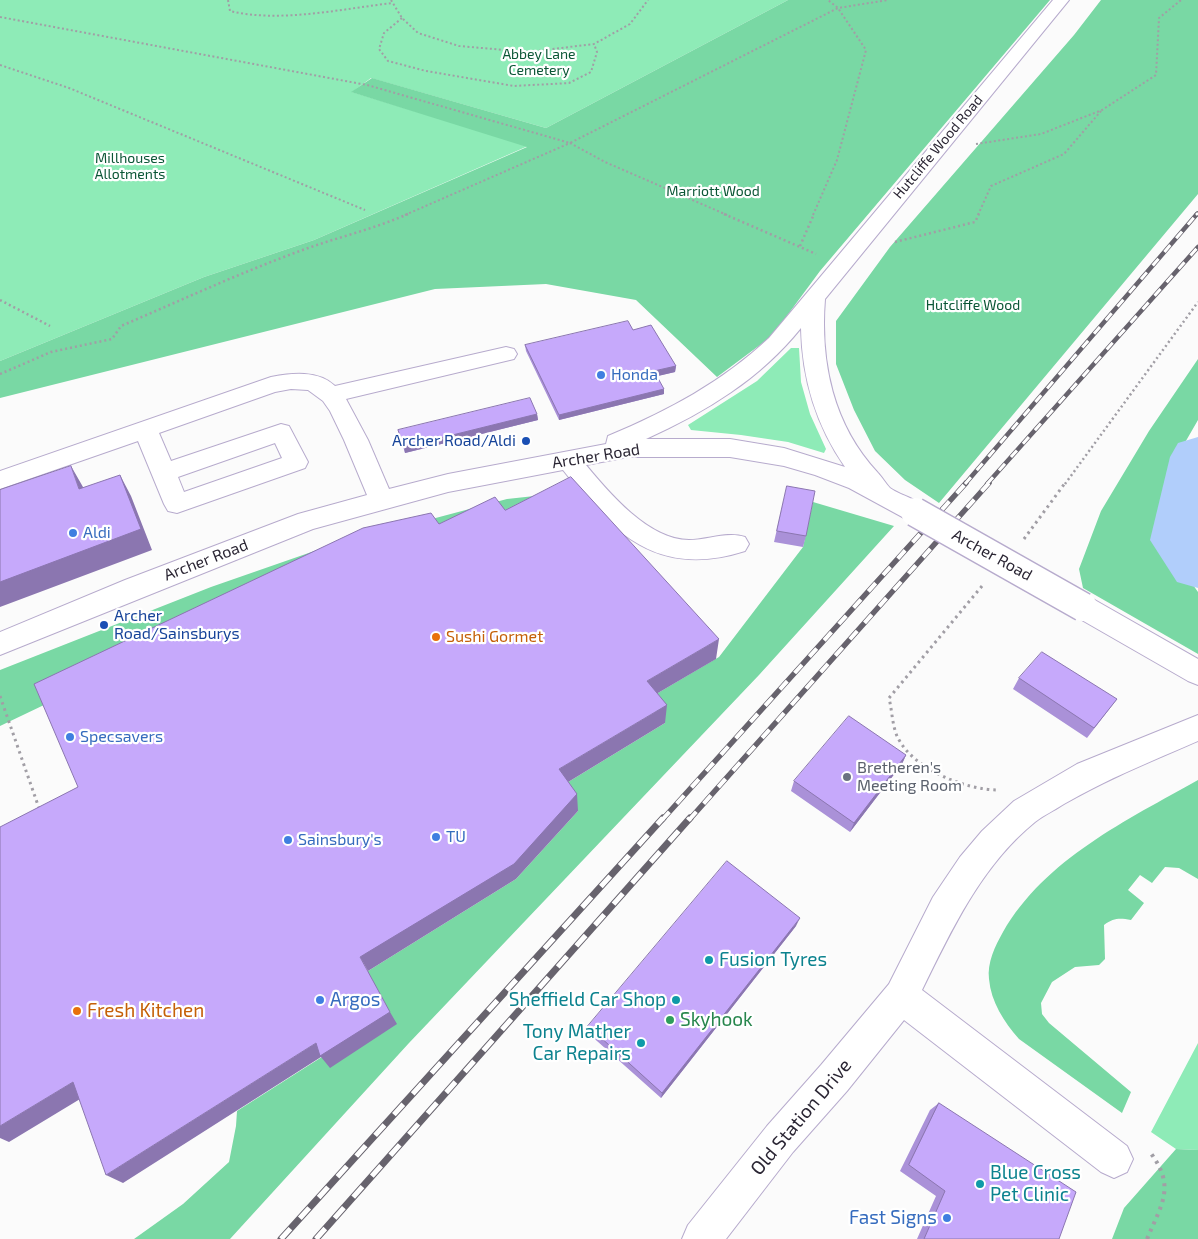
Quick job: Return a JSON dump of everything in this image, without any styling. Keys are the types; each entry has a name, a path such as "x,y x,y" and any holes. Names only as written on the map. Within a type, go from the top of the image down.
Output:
{"street":[{"name":"Hutcliffe Wood Road","path":"568,459 652,428 699,402 761,359 777,343 815,294 1061,0"},
{"path":"815,294 812,315 812,339 815,366 824,404 842,442 874,486 885,496"},
{"path":"331,395 506,354"},
{"path":"0,480 284,382 308,382 318,385 331,395 368,462 381,500"},
{"path":"146,429 164,473 177,504 296,462 281,432 164,473"},
{"name":"Archer Road","path":"0,644 134,588 306,521 381,500 448,483 628,448 730,448 784,457 824,469 885,496 1198,673"},
{"path":"568,459 597,496 644,537 684,550 736,544"},
{"name":"Old Station Drive","path":"702,1239 780,1139 834,1078 901,996 945,908 960,884 993,841 1025,811 1088,774 1198,728"},
{"path":"901,996 1129,1153"}],"path":[{"path":"228,0 230,11 251,16 302,13 392,1 402,18 418,33 459,46 528,52 594,44 630,24 648,0"},
{"path":"800,246 837,160 866,50 838,8 828,0"},
{"path":"0,374 50,352 112,339 121,326 240,274 312,247 378,227 570,143 838,8 888,0"},
{"path":"936,150 1041,134 1102,110 1156,75 1159,18 1181,0"},
{"path":"0,17 367,85 570,143 605,162 800,246 846,258 975,222 991,186 1064,154 1102,110"},
{"path":"402,18 384,33 379,50 388,61 426,71 514,86 569,83 591,72 597,52 594,44"},
{"path":"0,65 69,88 366,210"},
{"path":"0,300 50,326"},
{"path":"1019,544 1032,530 1198,302"},
{"path":"988,580 889,698 898,738 931,770 967,785 992,791 1006,790"},
{"path":"1,698 44,819"},
{"path":"1129,1153 1159,1162 1167,1184 1166,1193 1147,1239"}],"green space":[{"name":"Millhouses Allotments","path":"0,0 788,0 546,128 371,78 352,92 528,146 314,240 204,277 0,361"},
{"name":"Marriott Wood","path":"788,0 1050,0 820,271 772,336 717,377 636,300 546,284 435,289 0,398 0,361 204,277 314,240 527,147 351,92 372,78 546,128"},
{"name":"Hutcliffe Wood","path":"1101,0 1198,0 1198,194 939,503 905,480 875,451 854,410 836,364 836,321 890,247 1074,35"},
{"path":"791,348 799,348 801,382 810,414 826,449 824,453 788,442 691,430 688,425 757,381"},
{"path":"1198,359 1198,420 1183,446 1163,536 1166,547 1198,592 1198,654 1083,588 1079,569 1101,511 1149,431"},
{"path":"553,494 132,663 0,726 0,670 211,587 323,548 507,499"},
{"path":"813,502 894,526 759,675 409,1043 230,1239 134,1239 183,1204 229,1162 237,1111 325,1055 368,971 516,879 578,811 560,787 665,723 646,700 719,657 803,547"},
{"path":"1198,780 1198,879 1179,868 1165,867 1152,883 1140,875 1128,890 1144,903 1131,920 1117,919 1104,925 1105,959 1099,965 1075,967 1052,982 1041,1003 1042,1014 1049,1023 1131,1092 1122,1113 1019,1039 1003,1019 992,996 989,979 990,961 1000,937 1021,906 1041,883 1064,862 1116,826"},
{"path":"1198,1043 1198,1150 1176,1149 1151,1132"},
{"path":"1176,1149 1198,1150 1198,1239 1112,1239 1124,1208"}],"building":[{"name":"Honda","path":"628,321 633,330 651,325 676,366 654,371 664,389 559,415 525,345"},
{"path":"530,398 537,414 404,447 398,430"},
{"name":"Aldi","path":"71,466 79,489 120,475 141,529 0,582 0,490"},
{"name":"Sainsbury's","path":"571,477 719,639 647,681 667,705 559,769 577,794 514,864 360,957 390,1012 320,1056 316,1043 106,1175 73,1082 0,1126 0,827 78,787 34,684 363,528 431,513 439,524 495,497 505,510"},
{"path":"787,486 815,491 806,536 777,531"},
{"path":"1042,652 1117,699 1094,728 1019,678"},
{"name":"Bretheren's Meeting Room","path":"849,716 906,755 854,823 794,781"},
{"path":"727,861 800,918 662,1093 588,1026"},
{"name":"Blue Cross Pet Clinic","path":"939,1103 1076,1192 1059,1239 924,1239 945,1191 909,1165"}],"waterway":[{"path":"1198,457 1180,540 1198,565"}],"railway":[{"path":"965,484 1197,214"},
{"path":"987,484 1198,247"},
{"path":"662,820 966,483"},
{"path":"689,820 989,483"},
{"path":"281,1239 663,818"},
{"path":"316,1239 690,818"}],"place":[{"name":"Honda","path":"601,375"},
{"name":"Archer Road/Aldi","path":"526,441"},
{"name":"Aldi","path":"73,533"},
{"name":"Archer Road/Sainsburys","path":"104,625"},
{"name":"Sushi Gormet","path":"436,637"},
{"name":"Specsavers","path":"70,737"},
{"name":"Bretheren's Meeting Room","path":"847,777"},
{"name":"TU","path":"436,837"},
{"name":"Sainsbury's","path":"288,840"},
{"name":"Fusion Tyres","path":"709,960"},
{"name":"Argos","path":"320,1000"},
{"name":"Sheffield Car Shop","path":"676,1000"},
{"name":"Fresh Kitchen","path":"77,1011"},
{"name":"Skyhook","path":"670,1020"},
{"name":"Tony Mather Car Repairs","path":"641,1043"},
{"name":"Blue Cross Pet Clinic","path":"980,1184"},
{"name":"Fast Signs","path":"947,1218"}],"park label":[{"name":"Abbey Lane Cemetery","path":"539,62"}]}
